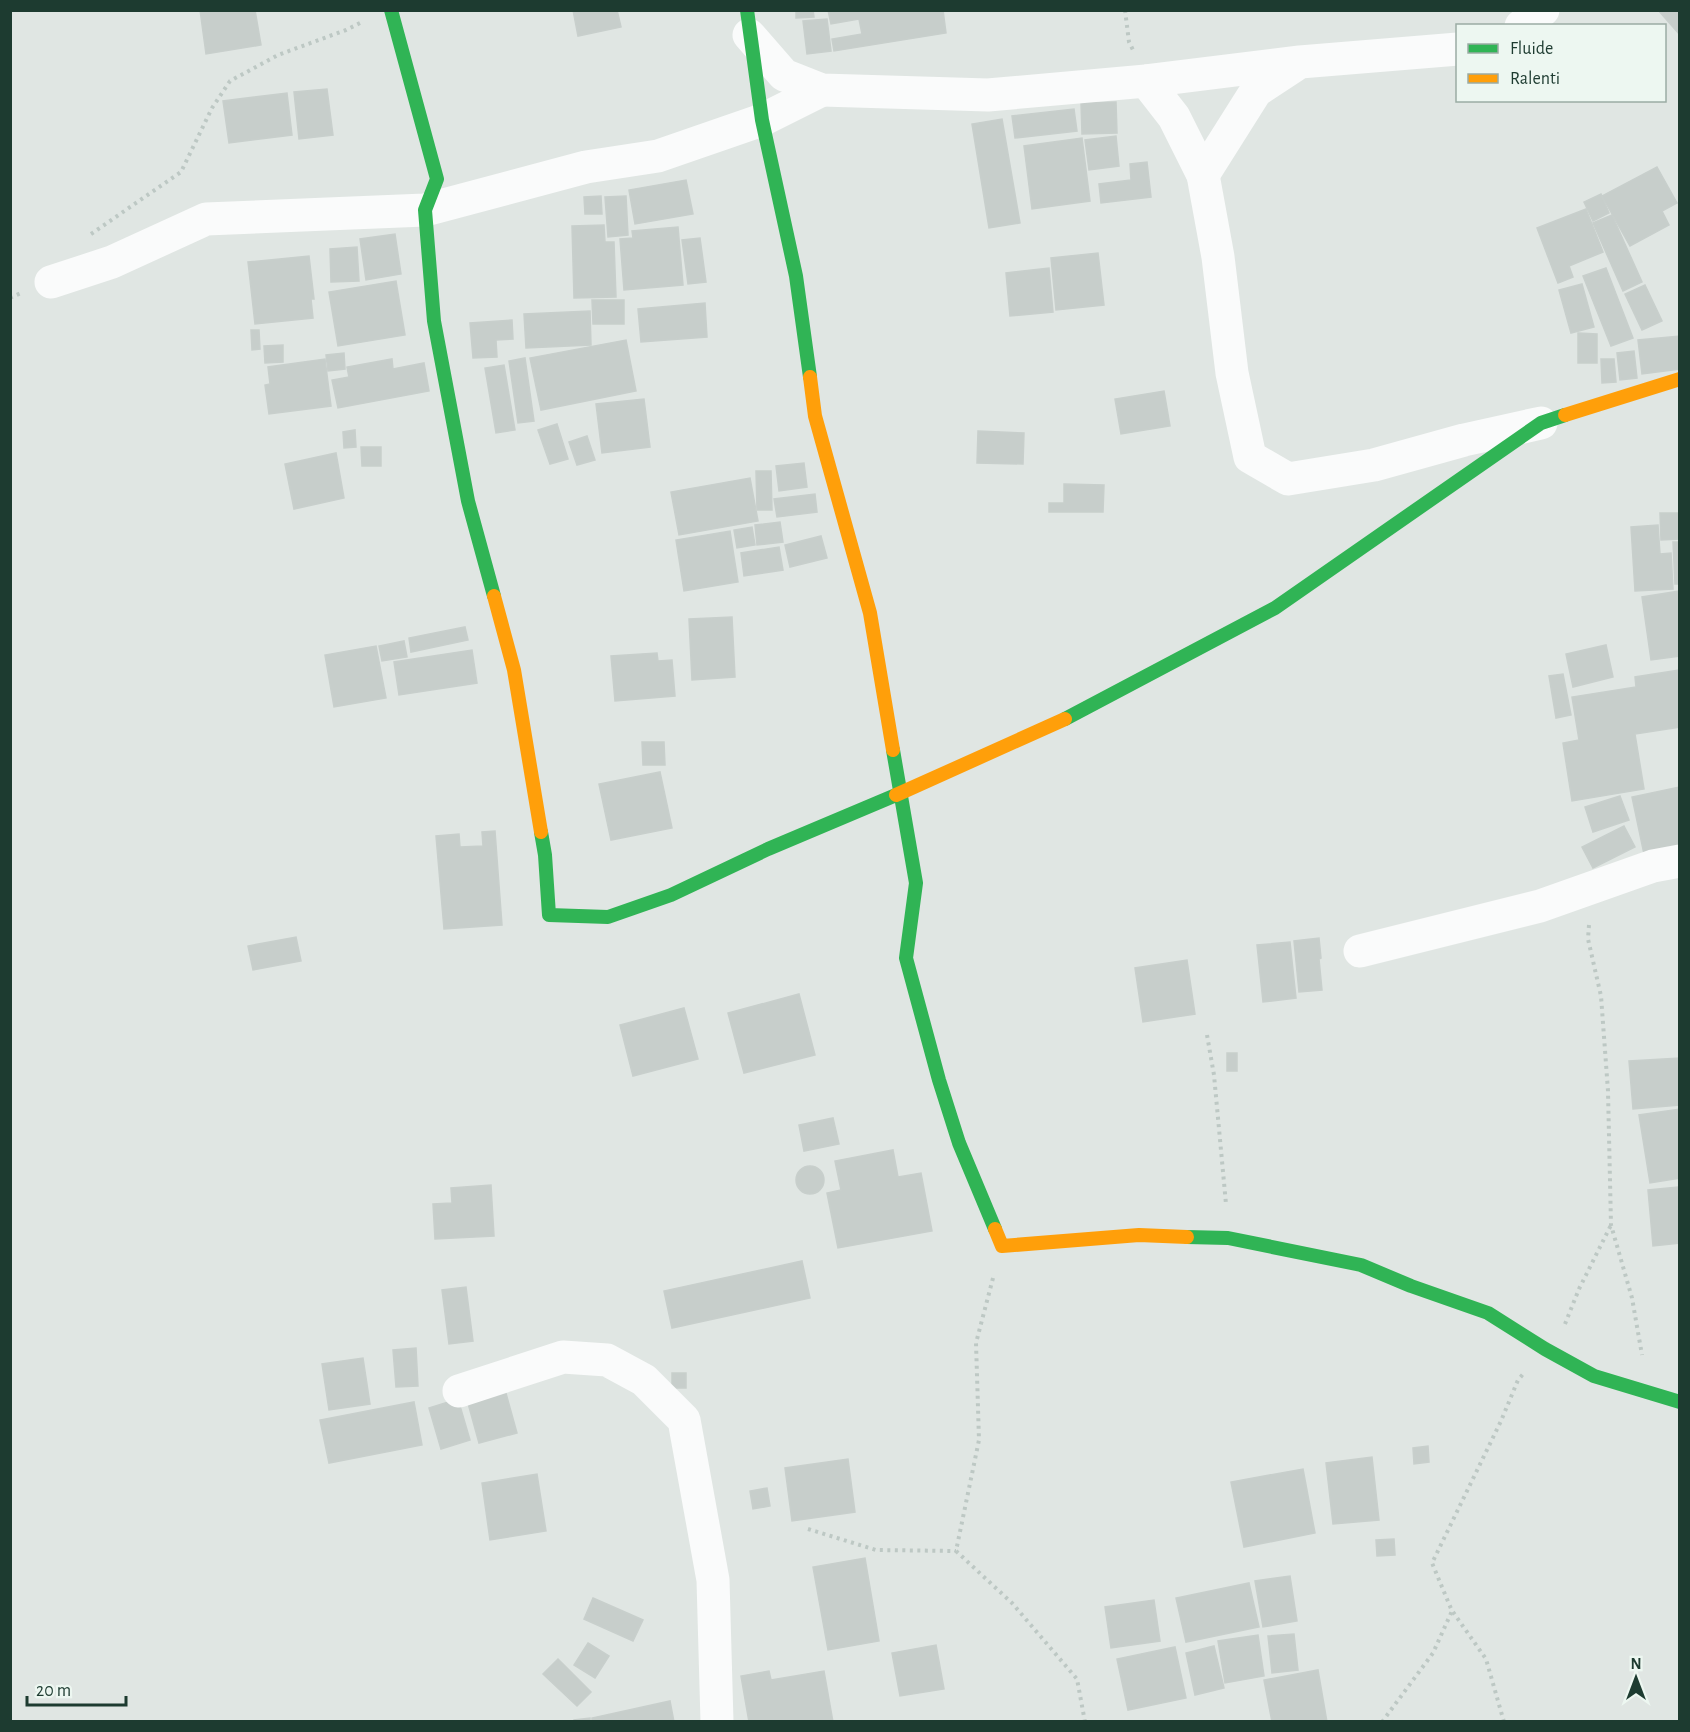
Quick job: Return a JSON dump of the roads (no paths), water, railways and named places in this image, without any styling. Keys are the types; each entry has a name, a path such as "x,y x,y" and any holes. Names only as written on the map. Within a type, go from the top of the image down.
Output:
{"street":[{"path":"391,10 437,179 425,210 434,321 468,501 514,670 545,855 549,915 608,917 661,899 768,849 1076,714 1275,609 1541,423"},
{"path":"1524,24 1543,10"},
{"path":"748,23 784,75 822,90 988,94 1146,81 1300,62 1456,49"},
{"path":"748,23 762,120 796,276 815,416 870,613 916,883 906,958 939,1080 959,1143 1002,1246 1138,1235 1228,1238 1361,1265 1410,1286 1488,1312 1594,1376 1680,1402"},
{"path":"1203,175 1256,91 1300,62"},
{"path":"1146,81 1174,117 1203,175 1218,257 1232,373 1250,457 1288,479 1374,465 1464,440 1541,423 1680,380"},
{"path":"51,282 112,262 206,219 425,210 586,167 658,156 762,120 822,90"},
{"path":"1360,951 1540,906 1653,866 1680,861"},
{"path":"459,1391 563,1357 607,1360 644,1380 684,1420 713,1580 717,1722"}]}
